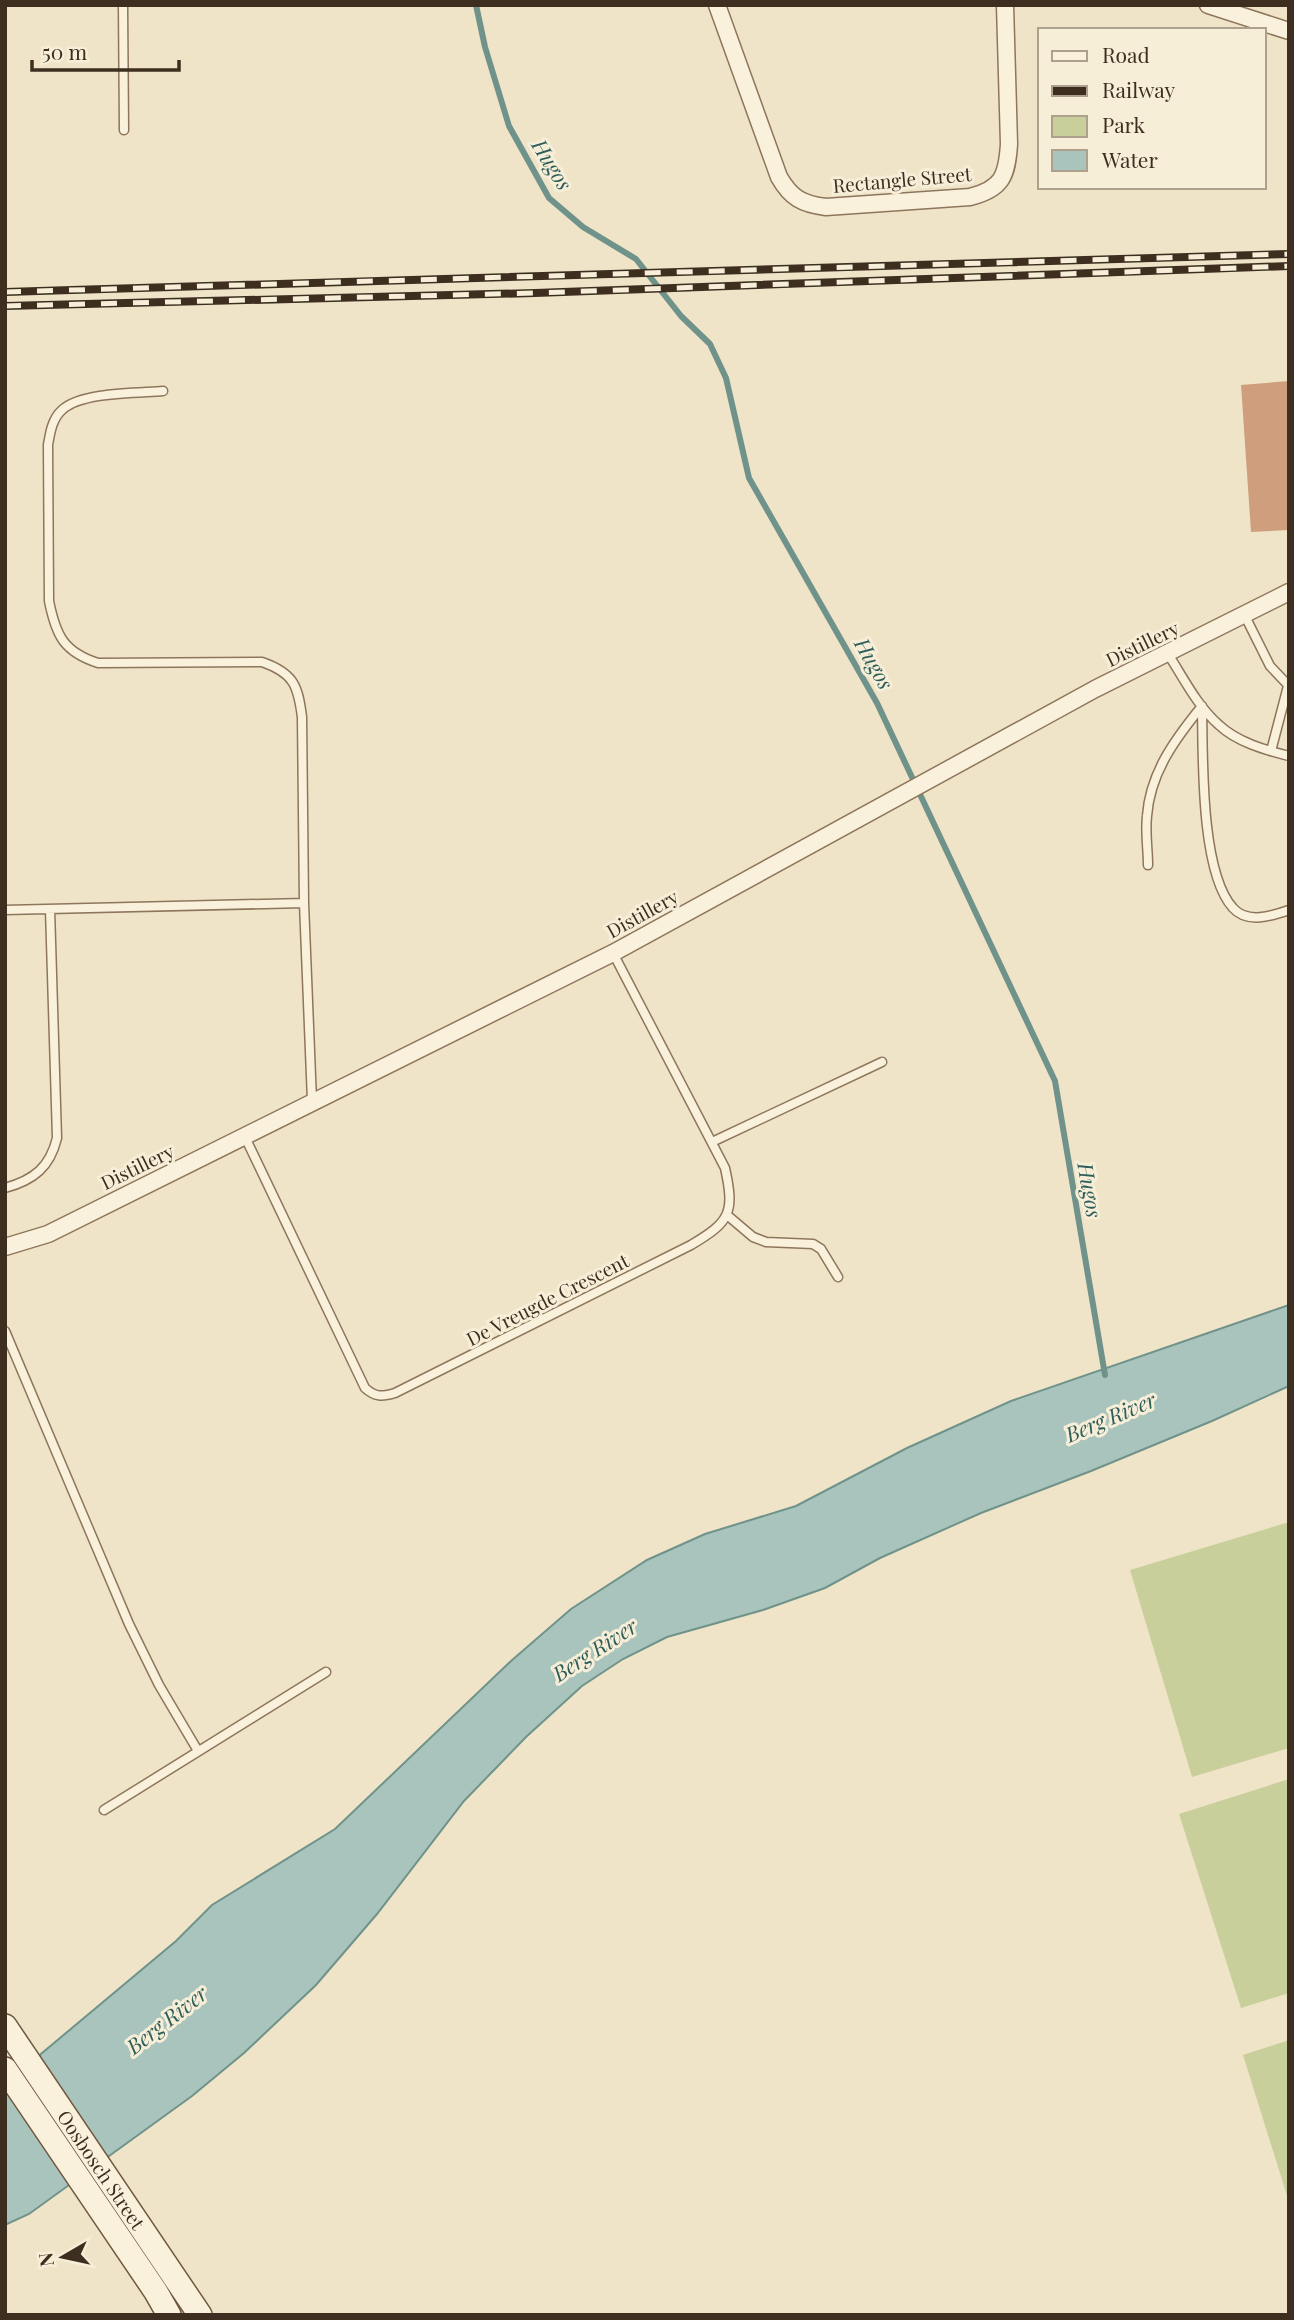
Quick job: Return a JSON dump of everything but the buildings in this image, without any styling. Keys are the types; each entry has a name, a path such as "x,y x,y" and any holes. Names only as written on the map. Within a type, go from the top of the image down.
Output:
{"main road":[{"name":"Oosbosch Street","path":"5,2026 200,2315"},
{"name":"Oosbosch Street","path":"5,2068 169,2315"}],"street":[{"name":"Rectangle Street","path":"717,5 779,177 796,200 808,205 826,207 970,197 984,194 1003,178 1008,167 1009,144 1004,5"},
{"path":"1208,5 1289,31"},
{"name":"Distillery","path":"5,1247 48,1234 613,953 1095,689 1289,592"}],"lane":[{"path":"123,5 124,130"},
{"path":"163,391 79,400 62,410 52,424 48,445 49,601 53,623 63,643 79,657 98,663 262,662 279,668 291,679 299,694 302,718 304,903 312,1101"},
{"path":"1244,614 1270,666 1288,686 1271,751"},
{"path":"1168,654 1202,706 1219,726 1241,739 1289,756"},
{"path":"1148,866 1147,816 1154,777 1178,735 1202,706"},
{"path":"1202,706 1207,811 1218,882 1233,909 1249,918 1270,917 1289,911"},
{"path":"5,910 304,903"},
{"path":"5,1188 39,1174 54,1151 57,1138 50,909"},
{"path":"613,953 725,1168 731,1194 727,1215 753,1237 766,1242 783,1245 813,1244 821,1250 838,1277"},
{"path":"712,1142 882,1062"},
{"name":"De Vreugde Crescent","path":"244,1137 365,1388 373,1395 394,1393 691,1245 715,1230 727,1215"},
{"path":"5,1331 129,1624 159,1685 198,1751"},
{"path":"104,1810 326,1672"}],"green space":[{"path":"1289,1522 1289,1748 1192,1777 1130,1570"},
{"path":"1289,1779 1289,1993 1241,2008 1179,1814"},
{"path":"1289,2040 1289,2202 1243,2055"}],"water":[{"name":"Berg River","path":"1289,1305 1289,1386 1091,1471 981,1513 880,1558 825,1588 763,1610 667,1637 623,1659 582,1686 526,1737 464,1801 377,1914 316,1985 244,2053 192,2096 29,2214 5,2225 5,2084 176,1941 212,1905 335,1829 511,1661 571,1609 647,1560 705,1534 796,1506 907,1448 1011,1401"}],"waterway":[{"name":"Hugos","path":"476,5 485,47 509,126 549,198 583,227 636,259 681,316 710,344 726,378 749,478 877,703 1055,1081 1105,1375"}],"railway":[{"path":"5,292 1289,254"},
{"path":"5,306 535,293 1289,266"}]}
